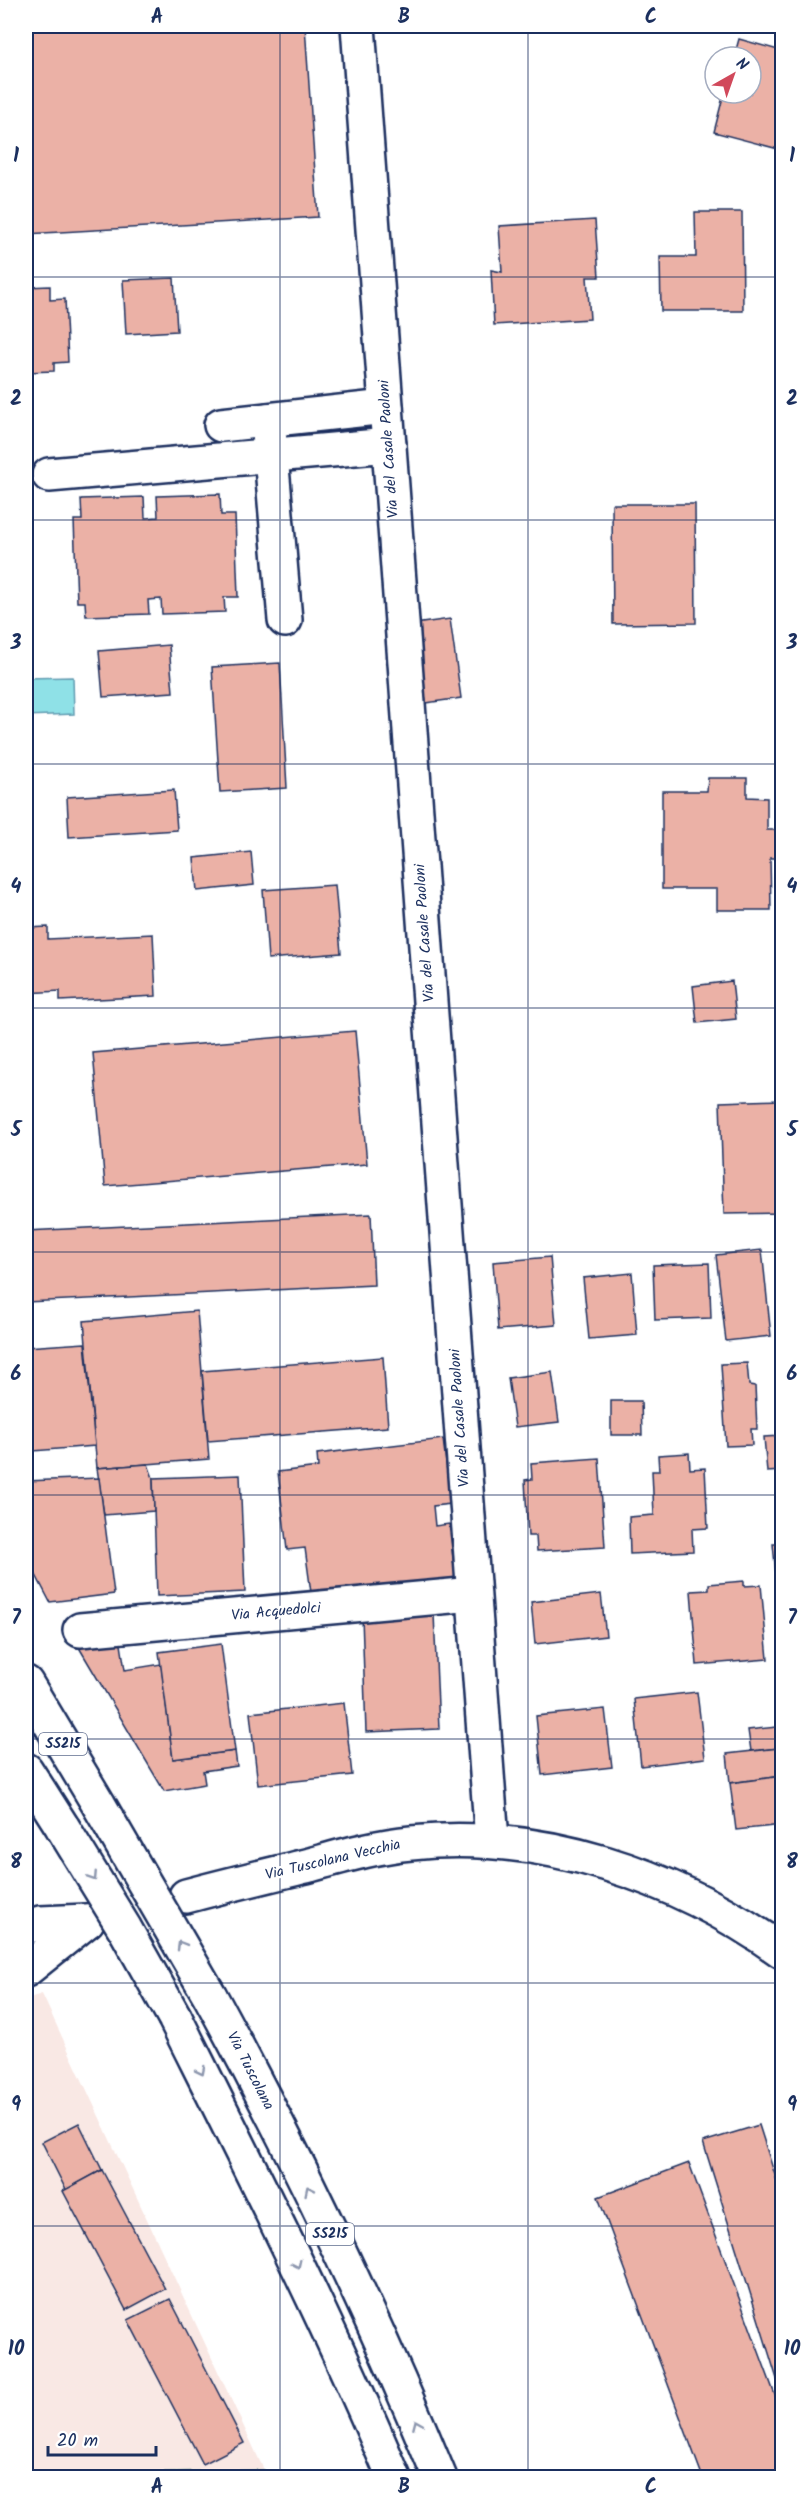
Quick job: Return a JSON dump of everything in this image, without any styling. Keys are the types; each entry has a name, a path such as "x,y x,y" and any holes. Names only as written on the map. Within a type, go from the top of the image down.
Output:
{"main road":[{"name":"Via del Casale Paoloni","path":"358,26 492,1841"},
{"path":"221,424 386,407"},
{"path":"268,420 285,620"},
{"path":"49,475 389,445"},
{"name":"Via Acquedolci","path":"80,1630 473,1594"},
{"name":"Via Tuscolana","path":"26,1683 210,1996 253,2075 378,2334 440,2478"},
{"name":"SS215","path":"26,1770 125,1929 175,2018 282,2231 361,2400 394,2478"},
{"name":"Via Tuscolana Vecchia","path":"186,1896 371,1849 433,1841 492,1841 586,1859 658,1882 713,1909 783,1951"},
{"path":"26,1927 40,1923 87,1921 26,1970"}],"shaded area":[{"path":"42,1994 264,2470 26,2475 26,2008 29,1998"}],"green space":[{"path":"264,2470 268,2477 26,2477 26,2475"}],"water":[{"path":"73,677 74,714 26,716 26,678"}],"building":[{"path":"26,26 305,26 318,217 26,234"},
{"path":"739,39 760,45 737,45"},
{"path":"763,46 782,51 782,150 714,132 721,105 763,105"},
{"path":"695,212 742,212 743,311 661,311 660,257 696,257"},
{"path":"595,220 599,277 587,277 590,319 494,325 491,270 502,272 499,226"},
{"path":"174,278 177,331 126,334 123,280"},
{"path":"50,286 50,300 65,299 68,362 54,363 54,371 26,372 26,287"},
{"path":"220,494 221,515 235,515 238,597 224,597 225,612 162,614 161,599 148,600 149,614 86,616 85,602 77,602 74,520 82,520 81,499 144,497 145,518 158,517 157,496"},
{"path":"612,504 695,504 696,623 613,624"},
{"path":"29,548 33,604 26,605 26,549"},
{"path":"450,619 461,698 426,703 415,624"},
{"path":"169,645 173,692 103,697 99,651"},
{"path":"280,663 287,788 220,792 212,667"},
{"path":"708,778 747,778 747,797 767,798 767,830 782,830 782,858 770,858 771,910 717,910 717,889 662,889 662,791 707,791"},
{"path":"174,790 177,830 69,837 67,797"},
{"path":"251,852 254,885 197,891 194,858"},
{"path":"335,885 341,953 268,959 263,890"},
{"path":"48,927 48,939 153,934 156,996 60,1001 60,991 26,993 26,928"},
{"path":"732,981 736,1019 697,1023 693,986"},
{"path":"355,1031 367,1164 105,1186 93,1053"},
{"path":"782,1100 782,1213 724,1214 720,1102"},
{"path":"371,1214 374,1285 26,1302 26,1231"},
{"path":"762,1250 771,1336 726,1341 716,1255"},
{"path":"550,1257 556,1325 498,1330 493,1262"},
{"path":"709,1263 711,1318 655,1320 653,1265"},
{"path":"632,1273 637,1335 589,1339 583,1278"},
{"path":"197,1311 209,1459 97,1468 84,1321"},
{"path":"85,1343 95,1446 33,1451 26,1347"},
{"path":"383,1357 388,1427 208,1441 202,1371"},
{"path":"747,1363 749,1385 755,1386 757,1429 751,1429 752,1445 726,1446 721,1364"},
{"path":"552,1372 559,1422 515,1427 508,1378"},
{"path":"611,1401 641,1401 642,1435 611,1435"},
{"path":"782,1436 782,1471 767,1472 764,1437"},
{"path":"443,1439 451,1504 433,1506 435,1526 449,1524 456,1583 312,1600 305,1548 287,1550 278,1472 318,1467 317,1454"},
{"path":"689,1453 690,1469 705,1468 708,1528 692,1529 693,1551 630,1554 629,1517 654,1515 652,1471 659,1471 658,1455"},
{"path":"599,1458 605,1547 537,1551 536,1536 528,1536 525,1480 532,1479 531,1463"},
{"path":"148,1464 153,1478 154,1511 104,1515 97,1468"},
{"path":"240,1475 245,1592 157,1596 153,1478"},
{"path":"99,1478 114,1594 50,1602 26,1556 26,1481"},
{"path":"773,1544 782,1544 782,1574 776,1575"},
{"path":"744,1581 744,1586 761,1585 768,1659 697,1665 691,1591 709,1590 709,1584"},
{"path":"601,1594 606,1636 535,1644 531,1602"},
{"path":"434,1614 439,1729 366,1732 362,1617"},
{"path":"120,1638 125,1670 161,1664 173,1759 235,1751 237,1766 203,1771 205,1784 164,1791 77,1644"},
{"path":"221,1644 235,1751 173,1759 159,1652"},
{"path":"697,1692 705,1758 641,1766 634,1699"},
{"path":"344,1703 352,1775 258,1785 250,1713"},
{"path":"605,1709 612,1767 542,1775 536,1716"},
{"path":"777,1727 779,1748 751,1751 748,1730"},
{"path":"779,1748 782,1776 730,1783 727,1754"},
{"path":"782,1776 782,1825 736,1830 730,1783"},
{"path":"79,2123 102,2170 66,2190 42,2142"},
{"path":"759,2125 782,2197 782,2395 703,2142"},
{"path":"689,2163 782,2414 782,2478 703,2478 598,2197"},
{"path":"102,2170 165,2289 126,2310 63,2191"},
{"path":"170,2299 244,2443 203,2464 128,2320"}]}
